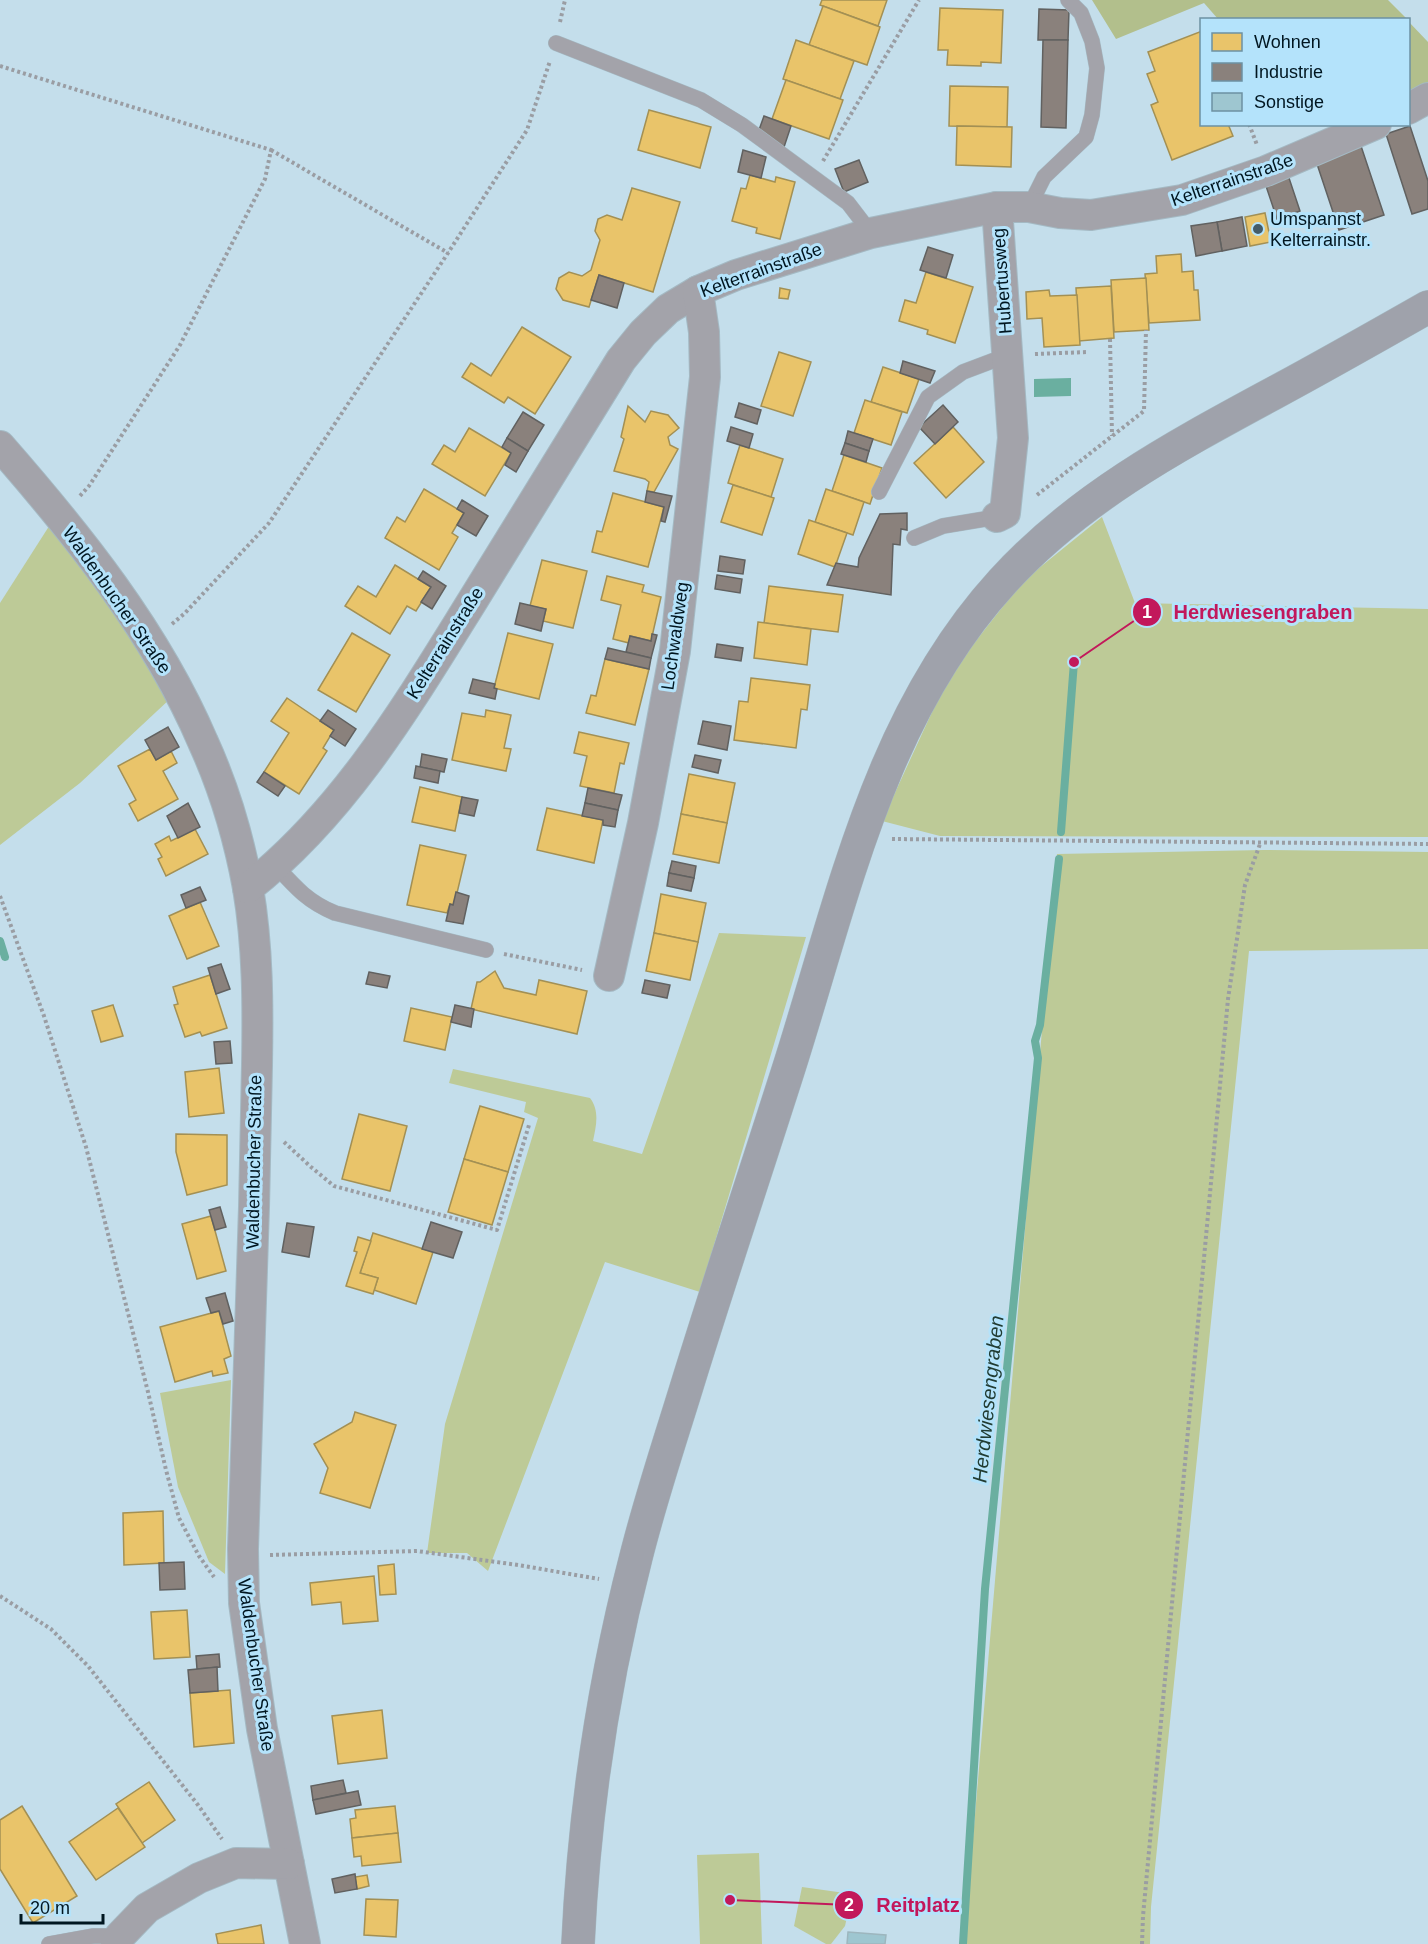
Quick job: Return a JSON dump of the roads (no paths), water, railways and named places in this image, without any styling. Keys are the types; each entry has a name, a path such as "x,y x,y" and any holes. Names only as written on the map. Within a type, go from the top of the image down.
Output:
{"main road":[{"path":"578,1944 593,1773 611,1667 629,1586 664,1459 794,1052 860,836 891,757 936,671 980,608 1001,583 1042,542 1090,501 1153,460 1353,351 1428,307"}],"street":[{"path":"1410,108 1428,98"},
{"name":"Kelterrainstraße","path":"248,888 276,866 332,806 370,758 430,668 621,360 643,333 668,309 698,291 736,275 871,233 997,207 1029,207 1060,213 1091,215 1182,200 1266,171 1371,126"},
{"name":"Hubertusweg","path":"997,207 1013,438 1001,515"},
{"name":"Lochwaldweg","path":"609,976 643,823 675,651 705,377 704,332 698,291"},
{"name":"Waldenbucher Straße","path":"0,446 60,517 150,641 182,696 204,742 223,793 238,842 248,888 253,921 258,999 243,1557 244,1603 262,1729 305,1944"},
{"path":"118,1940 147,1908 200,1878 236,1863 289,1864"}],"lane":[{"path":"1029,207 1044,177 1086,137 1092,115 1097,68 1092,41 1081,13 1068,0"},
{"path":"556,43 701,100 742,125 848,203 871,233"},
{"name":"Hubertusweg","path":"879,492 928,397 963,372 1008,355"},
{"path":"914,538 943,526 1001,515"},
{"path":"276,866 298,891 316,905 335,913 486,950"},
{"path":"49,1944 93,1936 118,1940"}],"waterway":[{"name":"Herdwiesengraben","path":"1061,832 1074,662"},
{"name":"Herdwiesengraben","path":"963,1944 985,1589 1038,1058 1035,1041 1040,1025 1059,859"},
{"path":"0,941 5,957"}],"place":[{"name":"Umspannst Kelterrainstr.","path":"1258,229"},
{"name":"Herdwiesengraben","path":"1074,662"},
{"name":"Reitplatz","path":"730,1900"}]}
